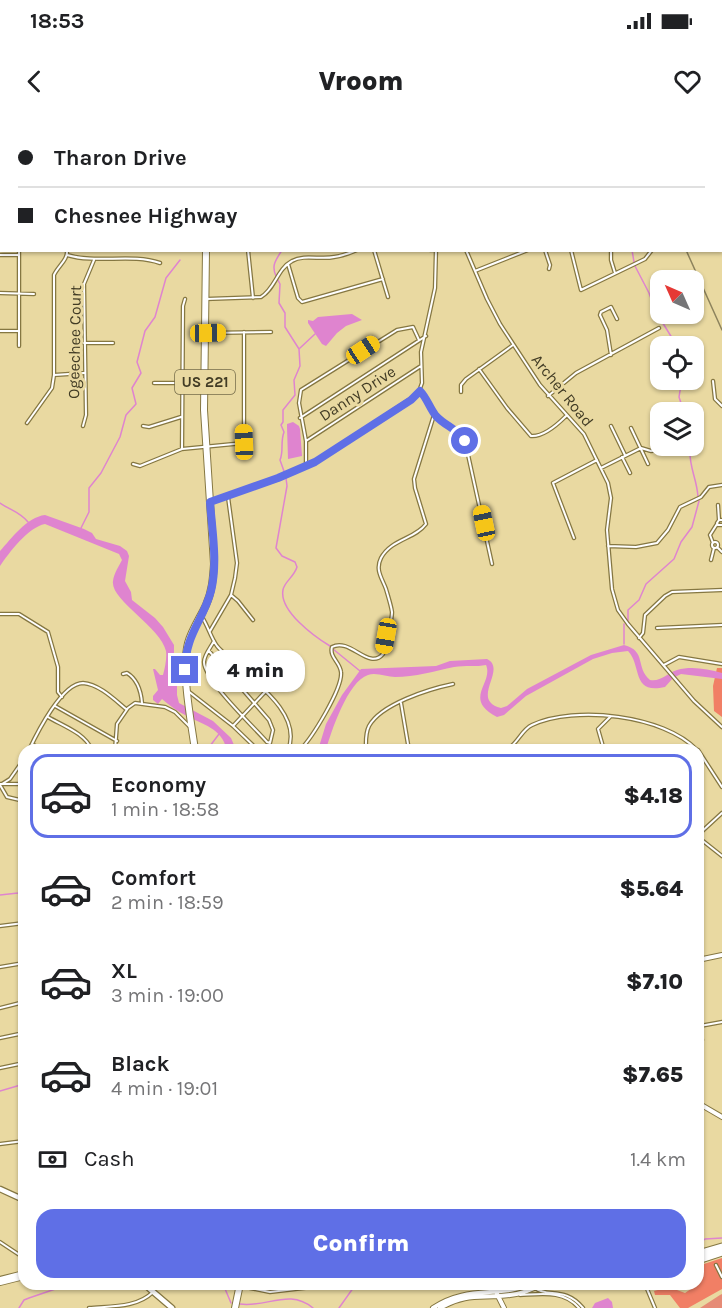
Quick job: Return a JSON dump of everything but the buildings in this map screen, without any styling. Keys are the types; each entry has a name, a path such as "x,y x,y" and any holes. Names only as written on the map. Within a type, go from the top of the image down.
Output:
{"highway":[{"path":"704,1252 722,1247"},
{"path":"704,1258 722,1252"},
{"path":"0,1279 18,1275"},
{"path":"0,1279 18,1276"}],"main road":[{"name":"US 221","path":"195,744 186,655 191,634 210,593 214,572 206,447 206,252"},
{"path":"0,1189 18,1197"},
{"path":"151,1290 172,1308"},
{"path":"235,1308 239,1290"}],"street":[{"path":"248,252 252,298"},
{"path":"206,299 261,297 268,292 288,264 299,259 335,257 351,252"},
{"path":"375,252 388,297"},
{"path":"210,502 306,467 411,400 420,391 422,384 421,352 435,288 434,252"},
{"name":"Archer Road","path":"467,252 491,308 513,345 549,396 584,434 601,468 610,493 607,523 614,600 624,620 694,701 722,727"},
{"path":"475,271 523,252"},
{"path":"546,252 549,269"},
{"path":"571,252 581,291 645,259 650,252"},
{"path":"610,252 615,273"},
{"path":"0,255 19,255 19,346"},
{"path":"27,423 52,388 54,275 67,255 94,260 150,260 160,263"},
{"name":"Ogeechee Court","path":"83,426 86,415 84,284 94,260"},
{"path":"288,264 298,298 304,302 383,279"},
{"path":"0,293 34,294"},
{"path":"182,449 181,383 184,299"},
{"path":"611,355 607,330 600,315 601,312 611,307 617,319"},
{"path":"306,467 306,441 300,418 299,393 302,388 400,328 413,327 419,340"},
{"path":"549,396 573,375 659,328"},
{"path":"0,331 19,331"},
{"path":"133,464 140,465 182,449 244,442 244,332"},
{"path":"205,333 271,332"},
{"path":"300,418 426,336"},
{"path":"84,343 113,343"},
{"path":"461,392 461,385 466,379 513,345"},
{"name":"Danny Drive","path":"306,441 422,366"},
{"path":"479,369 531,436 536,436 566,416"},
{"path":"54,375 84,373"},
{"path":"713,381 715,399 722,406"},
{"path":"154,383 181,383"},
{"path":"420,391 434,415 460,434 466,446 492,564"},
{"path":"304,744 330,705 341,682 341,669 331,654 332,647 337,644 343,645 373,660 383,654 392,613 385,586 379,574 380,562 382,556 393,545 426,524 414,479 434,415"},
{"path":"143,426 149,427 181,417"},
{"path":"610,426 630,473"},
{"path":"631,428 648,464"},
{"path":"601,468 641,448"},
{"path":"641,448 650,451"},
{"path":"574,538 553,484 597,460"},
{"path":"608,546 636,547 657,543 668,530 680,507 701,497 709,487 722,485"},
{"path":"210,631 231,595 236,578 237,563 228,496"},
{"path":"718,505 721,520 710,535 712,545 722,552"},
{"path":"717,524 722,525"},
{"path":"713,543 722,540"},
{"path":"711,560 717,543"},
{"path":"639,638 643,633 645,615 668,593 722,590"},
{"path":"231,595 253,620"},
{"path":"0,614 19,614 48,632 58,667 58,693 62,697"},
{"path":"201,615 214,641 282,708 288,718 291,734 289,744"},
{"path":"657,628 722,625"},
{"path":"209,651 272,726 271,742 267,742 209,678 204,662 209,651 214,641"},
{"path":"663,665 679,657 722,664"},
{"path":"123,674 131,675 137,683 142,703"},
{"path":"32,744 55,706 75,685 85,684 108,695 126,709"},
{"path":"366,744 367,730 381,713 422,692 453,684"},
{"path":"233,726 265,692"},
{"path":"188,693 233,726 252,744"},
{"path":"116,744 117,724 126,709 134,704 142,703 169,708 192,725"},
{"path":"400,703 408,744"},
{"path":"55,706 117,741"},
{"path":"515,744 526,728 534,724 556,717 584,713 667,729 682,736 691,744"},
{"path":"48,717 82,736 89,744"},
{"path":"602,744 598,729 611,717"},
{"path":"704,760 722,787"},
{"path":"1,784 10,779 18,768"},
{"path":"1,784 18,784"},
{"path":"1,784 7,797 18,800"},
{"path":"704,830 722,813"},
{"path":"704,841 722,856"},
{"path":"0,926 18,924"},
{"path":"704,959 722,955"},
{"path":"0,967 18,964"},
{"path":"0,1008 18,1004"},
{"path":"704,1025 722,1022"},
{"path":"0,1038 18,1034"},
{"path":"0,1068 18,1064"},
{"path":"704,1106 722,1117"},
{"path":"0,1144 18,1142"},
{"path":"0,1242 18,1254"},
{"path":"716,1265 722,1277"},
{"path":"263,1290 272,1292 288,1290"},
{"path":"498,1290 504,1308"},
{"path":"433,1308 472,1296 512,1290"},
{"path":"524,1293 528,1290"},
{"path":"536,1290 538,1294"},
{"path":"647,1290 654,1308"},
{"path":"542,1291 563,1294 576,1301 581,1308"},
{"path":"89,1308 138,1303 153,1292"},
{"path":"498,1293 561,1295 581,1308"}],"shaded area":[{"path":"352,314 362,320 346,326 326,346 322,344 308,323 308,320 313,321 318,317"},
{"path":"293,422 300,429 302,456 288,459 287,424"},
{"path":"45,515 84,529 92,533 96,539 120,546 127,551 129,556 125,581 131,592 132,600 155,618 174,645 174,670 179,703 213,721 231,738 234,744 225,744 216,731 179,712 162,699 158,704 153,700 158,690 153,669 163,675 166,651 155,633 119,597 114,588 115,572 122,560 119,554 45,524 26,535 0,566 0,551 20,529"},
{"path":"624,645 636,651 643,670 650,680 661,679 677,670 694,668 722,673 722,679 681,674 673,678 665,687 647,687 642,683 628,651 612,653 593,659 526,696 504,715 497,717 487,710 480,697 486,678 486,665 454,667 402,677 371,674 361,679 347,697 328,744 320,744 326,724 342,695 361,669 436,666 450,661 487,659 494,670 488,698 492,704 501,708 507,706 527,689 591,655"},
{"path":"717,668 722,668 722,717 714,711 713,686"},
{"path":"722,1258 722,1289 688,1308 680,1308 670,1295 655,1295 654,1291 658,1290 677,1290 685,1293 689,1290 704,1290 704,1264"},
{"path":"722,1294 722,1308 700,1308 720,1295"},
{"path":"608,1298 613,1308 592,1308 595,1303"}],"waterway":[{"path":"276,276 274,266 281,252"},
{"path":"632,252 634,262"},
{"path":"81,528 89,512 89,488 101,473 120,437 126,415 136,404 132,388 141,373 137,362 145,331 155,317 166,278 180,260"},
{"path":"635,266 656,312 671,336"},
{"path":"278,280 280,284 279,303 285,313 285,327 299,349 300,366 294,380 295,395 283,410 281,425 284,432 280,460 285,474"},
{"path":"300,348 315,334"},
{"path":"680,390 681,402"},
{"path":"690,456 698,497"},
{"path":"286,478 287,486 276,548 282,556 295,562 297,567 284,587 283,598 292,615 330,646"},
{"path":"628,621 628,610 639,600 646,584 674,559 681,542 692,527 699,501"},
{"path":"0,503 18,513 28,522"},
{"path":"624,624 624,644"},
{"path":"333,649 360,671"},
{"path":"212,744 219,734"},
{"path":"0,895 18,893"},
{"path":"0,1091 18,1086"},
{"path":"704,1240 722,1238"},
{"path":"19,1308 24,1300 53,1290"},
{"path":"226,1290 231,1303"},
{"path":"339,1308 352,1290"},
{"path":"240,1304 259,1304 286,1299 304,1302 313,1308"}],"railway":[{"path":"687,252 722,330"}],"route":[{"path":"185,670 191,634 206,605 213,581 214,556 210,502 300,470 332,452 411,400 420,391 434,411 434,415 458,432 465,441"}]}
